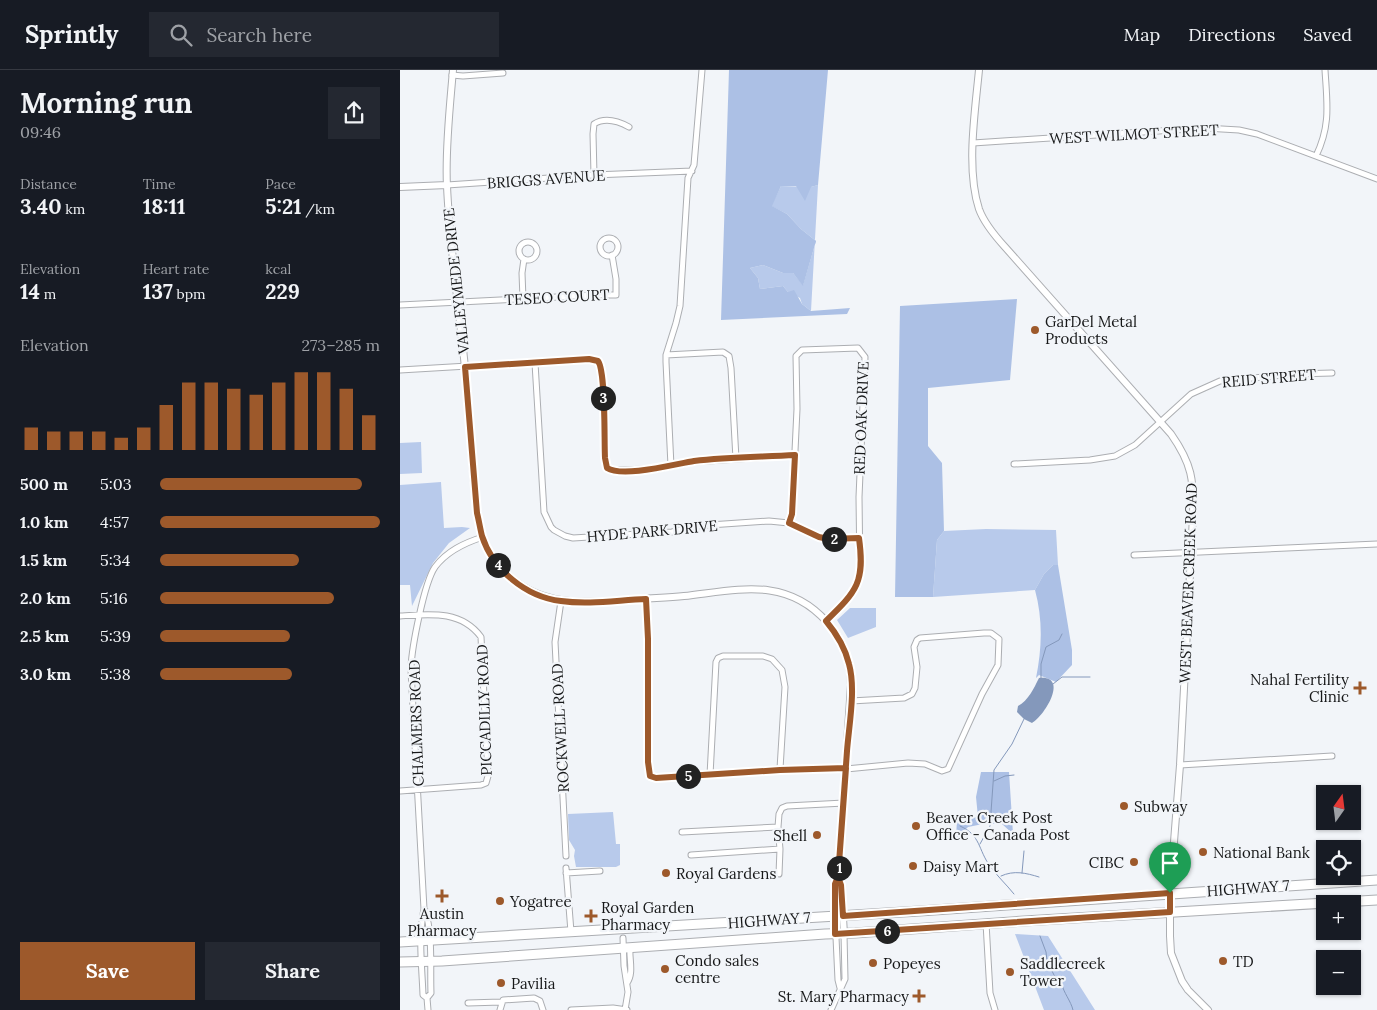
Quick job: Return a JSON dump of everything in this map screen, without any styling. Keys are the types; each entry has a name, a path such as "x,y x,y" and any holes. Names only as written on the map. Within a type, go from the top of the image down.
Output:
{"main road":[{"name":"HIGHWAY 7","path":"400,942 839,916 1377,880"},
{"name":"HIGHWAY 7","path":"400,962 625,944 840,934 1170,908 1377,900"}],"street":[{"path":"671,466 666,355 680,306 688,178 694,165 702,70"},
{"name":"WEST BEAVER CREEK ROAD","path":"979,70 973,143 973,184 979,210 1005,248 1180,445 1190,469 1194,497 1192,551 1180,765 1170,893 1171,952 1182,981 1188,990 1208,1010"},
{"path":"1316,156 1322,142 1328,116 1325,70"},
{"path":"453,73 463,76 503,73"},
{"name":"VALLEYMEDE DRIVE","path":"453,73 447,185 450,238 465,367 477,513 482,536 496,563 519,584 540,596 561,601 598,602 688,596 712,591 769,590 789,595 804,602 826,621 835,632 850,664 851,701 838,877 841,885 840,934"},
{"path":"594,175 594,124 597,122 615,121 629,127"},
{"name":"WEST WILMOT STREET","path":"973,143 1222,128 1257,134 1377,179"},
{"name":"BRIGGS AVENUE","path":"400,187 692,171"},
{"name":"TESEO COURT","path":"400,305 616,295 612,255"},
{"path":"523,299 522,273 524,259"},
{"name":"RED OAK DRIVE","path":"789,523 792,514 797,409 796,356 802,350 858,348 865,357 859,497 861,562 857,585 852,594 826,621"},
{"path":"666,355 723,352 729,356 736,458"},
{"path":"400,370 594,360 600,363 607,468 617,471 657,469 693,462 736,458 795,455"},
{"name":"HYDE PARK DRIVE","path":"535,363 544,512 546,520 554,530 565,536 587,537 672,532 695,526 769,521 789,523 819,537 828,539 859,538"},
{"name":"REID STREET","path":"1014,464 1090,460 1115,456 1136,445 1191,394 1220,381 1295,374 1332,373"},
{"name":"CHALMERS ROAD","path":"428,1010 427,998 423,995 426,961 425,941 428,919 424,909 411,668 426,587 434,568 463,543 482,536"},
{"path":"1134,555 1377,544"},
{"path":"646,599 648,639 648,762 649,774 656,778 916,763 942,771 948,769 982,694 998,665 999,639 991,633 920,638 914,647 917,667 915,688 912,694 904,698 851,701"},
{"name":"ROCKWELL ROAD","path":"561,601 555,642 566,856"},
{"name":"PICCADILLY ROAD","path":"418,790 482,785 486,784 488,776 482,638 470,626 454,617 440,614 420,615"},
{"path":"400,616 420,615"},
{"path":"710,775 716,662 718,658 723,656 762,656 772,659 782,670 785,687 780,770"},
{"path":"1180,765 1332,756"},
{"path":"400,791 418,790"},
{"path":"779,874 780,849 778,826 779,814 782,808 787,806 844,803"},
{"path":"682,832 778,826"},
{"path":"691,855 780,849"},
{"path":"571,933 566,871 600,872"},
{"path":"986,923 990,993 995,1010"},
{"path":"840,934 838,980 840,988"},
{"path":"831,1010 846,979 840,934"},
{"path":"571,1010 613,1008 626,1010 625,944"},
{"path":"468,1003 534,998 540,1002 543,1010"},
{"path":"500,1010 501,1002"}],"shaded area":[{"path":"729,70 828,70 818,185 811,187 805,201 796,186 781,186 772,206 787,214 816,241 803,286 793,273 783,273 763,265 750,268 758,278 760,289 783,286 788,292 794,290 802,304 811,311 850,308 847,314 721,320"},
{"path":"818,185 815,240 787,214 771,206 781,186 811,187"},
{"path":"815,246 811,311 802,304 800,298 788,292 783,286 760,289 758,278 750,268 763,265 783,273 793,273 803,285"},
{"path":"1017,299 1010,380 928,388 928,446 942,463 944,531 937,540 933,597 895,597 900,306"},
{"path":"421,442 422,473 400,474 400,443"},
{"path":"441,482 444,528 470,528 449,543 433,563 412,606 410,585 400,585 400,485"},
{"path":"986,529 1056,530 1058,565 1053,565 1044,574 1035,590 933,597 937,540 944,531"},
{"path":"1053,565 1058,565 1072,650 1072,665 1056,682 1039,675 1036,678 1041,634 1035,590 1044,574"},
{"path":"850,608 876,608 876,627 848,638 837,620"},
{"path":"1039,678 1048,679 1053,683 1054,689 1052,697 1043,713 1032,723 1024,719 1017,712 1018,706 1028,698"},
{"path":"981,772 1009,772 1013,834 1002,824 983,824 968,827 956,839 957,819 978,817 976,797"},
{"path":"613,812 616,844 620,844 620,865 616,867 576,867 575,850 569,840 568,814"},
{"path":"1015,934 1048,936 1095,1010 1044,1010"}],"waterway":[{"path":"1041,678 1041,664 1046,647 1059,640 1062,634"},
{"path":"1053,684 1062,677 1090,677"},
{"path":"980,844 990,826 994,770 1012,744 1024,719"},
{"path":"994,781 1005,776 1014,775"},
{"path":"960,826 976,838 990,866 1014,894"},
{"path":"1022,873 1024,851"},
{"path":"1001,876 1025,873 1039,877"},
{"path":"1040,936 1047,961 1055,977 1062,984 1073,1010"}],"place":[{"name":"GarDel Metal Products","path":"1035,330"},
{"name":"Nahal Fertility Clinic","path":"1360,688"},
{"name":"Subway","path":"1124,806"},
{"name":"Beaver Creek Post Office - Canada Post","path":"916,826"},
{"name":"Shell","path":"817,835"},
{"name":"National Bank","path":"1203,852"},
{"name":"CIBC","path":"1134,862"},
{"name":"Daisy Mart","path":"913,866"},
{"name":"Royal Gardens","path":"666,873"},
{"name":"Austin Pharmacy","path":"442,896"},
{"name":"Yogatree","path":"500,901"},
{"name":"Royal Garden Pharmacy","path":"591,916"},
{"name":"TD","path":"1223,961"},
{"name":"Popeyes","path":"873,963"},
{"name":"Condo sales centre","path":"665,969"},
{"name":"Saddlecreek Tower","path":"1010,972"},
{"name":"Pavilia","path":"501,983"},
{"name":"St. Mary Pharmacy","path":"919,996"}],"route":[{"path":"1170,893 843,916 841,885 838,877 840,850 844,803 851,701 851,674 846,654 835,632 826,621 844,604 857,585 861,562 859,538 828,539 819,537 789,523 794,498 795,455 693,462 657,469 617,471 607,468 601,367 598,361 589,359 465,367 477,513 482,536 496,563 505,573 529,591 550,599 579,602 646,599 648,639 648,769 650,776 656,778 846,768 838,877 835,884 835,934 1170,912 1170,893"}]}
